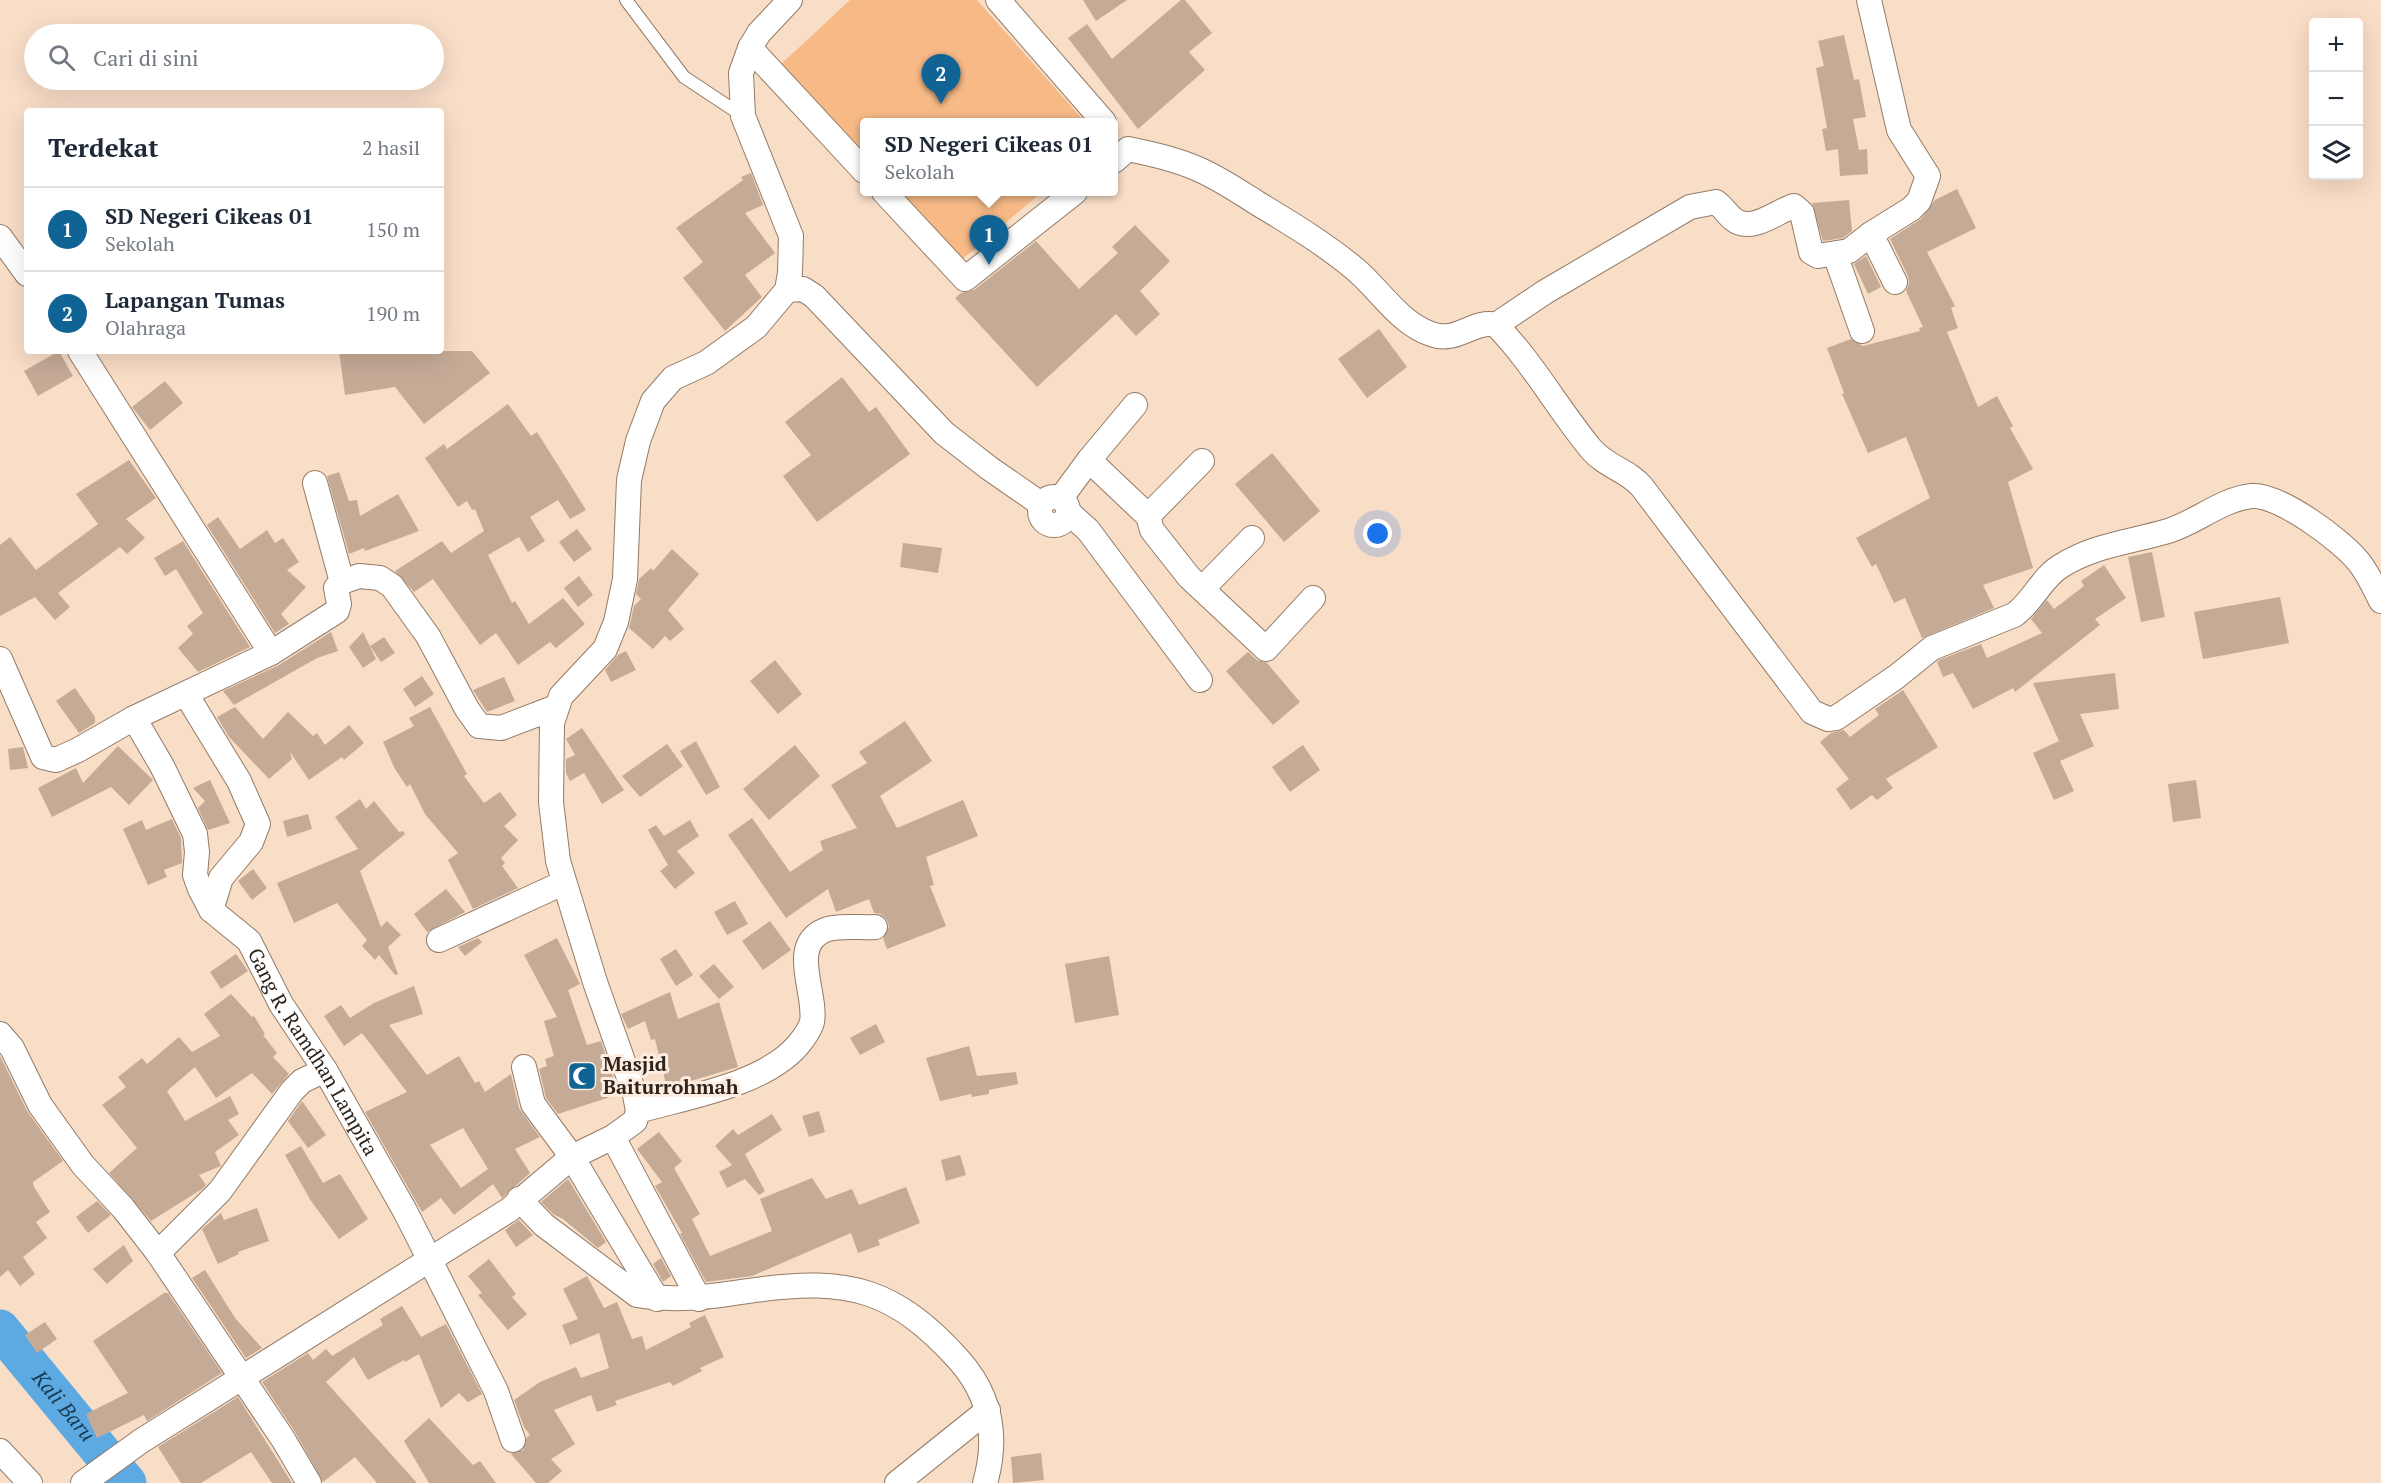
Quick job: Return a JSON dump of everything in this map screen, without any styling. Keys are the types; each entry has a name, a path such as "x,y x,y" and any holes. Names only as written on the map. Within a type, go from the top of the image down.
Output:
{"street":[{"path":"83,1483 141,1441 509,1210 519,1199 572,1157 613,1137 635,1121 638,1111 624,1059 563,883 550,802 552,723 556,707 572,681 605,649 616,622 625,579 628,480 638,441 653,401 673,378 706,363 756,327 787,290 791,236 743,116 741,73 750,48 759,33 790,0"},
{"path":"998,0 1100,118"},
{"path":"1118,148 1169,158 1199,169 1326,244 1366,279 1393,308 1428,334 1443,338 1480,326 1496,325 1556,286 1690,207 1701,203 1716,202 1733,220 1746,222 1762,222 1779,210 1794,206 1802,213 1811,252 1818,256 1849,251 1911,209 1919,201 1928,176 1899,130 1869,0"},
{"path":"750,48 860,167"},
{"path":"888,196 965,279 1070,196"},
{"path":"1871,234 1895,282"},
{"path":"0,237 24,270"},
{"path":"1835,254 1862,331"},
{"path":"787,290 803,289 814,296 944,433 989,468 1057,504 1088,530 1200,680"},
{"path":"1496,325 1553,394 1590,448 1604,463 1635,478 1812,712 1828,719 1836,718 1896,677 1932,648 2014,615 2025,608 2049,576 2076,557 2099,547 2181,526 2241,498 2265,497 2276,501 2328,535 2358,560 2381,601"},
{"path":"82,354 271,653"},
{"path":"1057,504 1089,460 1135,405"},
{"path":"1089,460 1148,516 1152,530 1190,577 1266,649 1313,598"},
{"path":"1148,516 1202,461"},
{"path":"315,483 342,582"},
{"path":"1203,588 1252,538"},
{"path":"0,659 43,757 56,760 134,718 271,653 338,611 336,588 342,582 354,577 376,576 392,586 424,630 467,709 479,726 501,728 556,707"},
{"path":"186,694 239,782 258,824 251,843 221,878 211,910"},
{"name":"Gang R. Ramdhan Lampita","path":"134,718 162,766 195,834 197,852 195,875 211,910 249,941 281,1004 326,1070 431,1258 496,1390 513,1440"},
{"path":"439,940 563,883"},
{"path":"638,1111 736,1083 757,1074 795,1048 812,1024 813,1000 805,960 806,947 814,937 826,930 875,927"},
{"path":"0,1034 12,1048 40,1105 83,1165 123,1208 158,1253 283,1439 309,1483"},
{"path":"524,1067 533,1104 572,1157 657,1299"},
{"path":"158,1253 220,1191 292,1091 302,1081 326,1070"},
{"path":"613,1137 699,1299"},
{"path":"519,1199 544,1225 637,1296 657,1299 699,1299 805,1284 839,1284 858,1288 916,1319 941,1340 962,1364 988,1410 993,1440 991,1462 985,1483"},
{"path":"897,1483 988,1410"},
{"path":"0,1451 30,1483"}],"lane":[{"path":"626,0 684,77 743,116"}],"shaded area":[{"path":"850,0 977,0 1081,118 860,118 860,156 779,66"},
{"path":"897,196 1037,196 958,263"}],"building":[{"path":"1083,0 1127,0 1096,21"},
{"path":"1181,0 1185,0 1212,33 1189,52 1205,70 1138,129 1068,38 1087,24 1112,59"},
{"path":"1844,35 1854,80 1859,79 1866,117 1853,119 1859,150 1867,149 1868,174 1840,176 1838,149 1826,151 1822,129 1827,128 1816,68 1824,66 1818,41"},
{"path":"751,173 763,205 745,213 775,253 745,275 762,297 725,331 683,278 703,262 676,228 743,180 741,177"},
{"path":"1957,189 1976,228 1927,252 1955,306 1951,308 1958,328 1947,332 1978,407 1997,396 2013,426 2010,428 2033,469 2008,482 2033,568 1983,585 1994,608 1922,638 1905,598 1894,603 1876,564 1872,567 1856,538 1930,498 1906,437 1868,453 1842,394 1844,393 1827,348 1851,339 1863,346 1920,331 1919,328 1923,327 1906,291 1909,283 1908,276 1890,239 1921,219 1935,200"},
{"path":"1849,200 1852,231 1843,238 1823,241 1812,203"},
{"path":"1135,225 1170,261 1140,291 1160,314 1136,336 1116,314 1037,387 955,298 961,293 974,290 1036,241 1079,289 1118,253 1112,247"},
{"path":"1866,256 1881,287 1868,294 1854,264"},
{"path":"1379,329 1407,367 1367,398 1338,359"},
{"path":"444,351 472,351 490,373 424,424 395,387 345,395 339,354 444,354"},
{"path":"54,354 61,354 73,376 38,396 24,371"},
{"path":"842,377 869,412 876,407 910,454 817,522 783,476 811,455 785,422"},
{"path":"165,381 183,403 150,430 132,407"},
{"path":"508,404 531,436 537,432 586,510 570,519 558,500 530,517 545,541 528,552 519,537 488,555 512,603 515,601 529,624 563,598 585,624 556,648 550,642 518,665 496,633 480,645 433,579 414,592 395,571 442,541 451,553 484,531 475,509 472,510 467,501 458,507 425,458 444,444 447,449"},
{"path":"1272,453 1320,511 1284,542 1235,484"},
{"path":"129,460 156,498 126,519 145,538 127,554 120,547 58,593 70,607 55,620 35,597 0,616 0,545 10,537 36,570 98,524 76,494"},
{"path":"339,472 349,501 357,500 360,516 398,494 419,531 365,551 364,548 349,554 327,476"},
{"path":"218,517 240,549 267,530 275,543 283,538 299,562 287,570 306,587 281,614 289,624 275,633 207,525"},
{"path":"577,529 592,549 574,562 559,542"},
{"path":"183,541 250,647 198,672 178,648 193,634 187,626 203,613 176,569 165,576 154,558"},
{"path":"903,543 942,548 938,573 900,567"},
{"path":"672,549 699,574 668,610 684,629 670,641 665,636 653,649 629,628 634,606 641,599 636,594 639,579 651,568 653,571"},
{"path":"2152,552 2165,617 2141,622 2128,557"},
{"path":"2104,565 2126,598 2095,619 2100,625 2015,692 2013,688 1973,709 1953,673 1943,677 1937,662 1939,660 1981,644 1987,658 2042,633 2031,619 2047,600 2054,609 2084,586 2081,581"},
{"path":"579,576 593,595 578,607 564,588"},
{"path":"2280,597 2289,643 2203,659 2194,612"},
{"path":"331,632 338,651 317,658 234,705 223,691 279,665"},
{"path":"363,632 376,659 363,668 349,647"},
{"path":"384,637 395,653 381,662 370,646"},
{"path":"626,651 636,670 611,682 605,670 618,655"},
{"path":"1248,652 1257,660 1267,663 1300,702 1273,725 1226,671"},
{"path":"775,660 802,694 778,714 750,681"},
{"path":"2115,673 2119,709 2080,714 2094,746 2060,761 2074,791 2054,800 2033,753 2059,741 2033,683"},
{"path":"422,676 434,694 415,707 403,689"},
{"path":"504,677 515,701 487,712 473,690"},
{"path":"75,688 95,717 95,723 79,733 56,701"},
{"path":"1903,690 1938,747 1886,779 1893,788 1877,800 1872,795 1851,810 1836,789 1849,779 1820,742 1831,733 1844,730 1850,737 1879,715 1875,709"},
{"path":"235,707 263,739 288,712 313,736 317,733 325,745 349,725 364,743 344,760 342,757 309,780 290,752 292,759 269,779 229,737 217,717"},
{"path":"430,707 467,774 464,776 484,803 500,792 517,815 504,826 518,840 501,858 505,863 502,866 518,888 473,909 448,860 458,853 425,814 410,784 407,787 395,769 383,742 414,726 409,718"},
{"path":"905,721 932,761 880,796 897,828 963,800 978,836 926,857 934,885 930,886 946,926 887,949 883,938 889,927 887,920 881,914 874,913 869,899 836,912 828,889 786,918 728,835 752,818 790,872 823,850 820,841 857,828 831,785 867,763 859,752"},
{"path":"582,728 624,790 602,804 584,773 570,781 566,773 566,759 575,755 566,739"},
{"path":"696,741 720,787 706,795 680,751"},
{"path":"667,744 683,766 640,797 622,776"},
{"path":"795,745 820,776 769,820 743,789"},
{"path":"1303,745 1320,770 1290,792 1272,767"},
{"path":"118,746 153,780 129,805 111,787 52,817 38,788 76,768 83,783"},
{"path":"23,747 28,768 10,770 8,749"},
{"path":"210,780 230,823 208,830 198,808 205,801 193,788"},
{"path":"2196,780 2201,818 2173,822 2168,784"},
{"path":"360,799 366,809 374,801 399,832 403,831 405,834 360,871 381,927 387,921 401,935 388,947 398,974 395,975 379,955 375,960 362,946 367,940 337,903 294,923 277,883 358,849 335,817"},
{"path":"308,814 312,829 287,837 283,821"},
{"path":"172,819 181,838 182,863 164,870 167,877 148,885 123,829 142,820 146,830"},
{"path":"690,820 699,836 677,851 695,873 675,889 660,871 668,865 648,830 656,825 664,836"},
{"path":"253,869 267,888 252,900 238,881"},
{"path":"446,889 465,912 427,932 414,914"},
{"path":"735,901 748,924 727,935 714,912"},
{"path":"770,921 791,950 763,970 742,941"},
{"path":"478,938 482,942 465,956 458,947"},
{"name":"Masjid Baiturrohmah","path":"557,938 580,984 568,990 587,1045 601,1041 619,1094 558,1114 546,1098 539,1069 547,1066 545,1059 554,1056 544,1021 557,1017 524,955"},
{"path":"676,949 693,975 676,986 660,959"},
{"path":"236,954 248,971 221,989 210,972"},
{"path":"1109,956 1119,1015 1075,1023 1065,964"},
{"path":"714,964 734,987 719,999 699,976"},
{"path":"414,986 423,1014 389,1025 427,1075 459,1056 475,1083 479,1081 485,1092 511,1074 519,1108 540,1137 515,1149 530,1173 502,1198 493,1184 454,1215 441,1198 422,1212 365,1112 407,1092 362,1033 344,1046 324,1016 341,1005 350,1018 374,1003","holes":["463,1128 488,1169 461,1188 430,1145"]},
{"path":"670,992 678,1019 719,1002 738,1067 667,1088 655,1039 651,1040 645,1021 628,1029 621,1014"},
{"path":"231,994 252,1017 254,1016 265,1034 263,1035 277,1053 273,1057 289,1074 272,1094 252,1073 216,1098 195,1067 167,1091 185,1121 230,1096 239,1114 228,1120 239,1135 215,1152 221,1166 199,1175 206,1185 202,1189 151,1221 109,1173 137,1148 102,1105 126,1087 118,1077 142,1058 147,1064 179,1037 192,1052 220,1036 204,1014"},
{"path":"876,1024 885,1042 860,1055 850,1038"},
{"path":"969,1046 977,1076 1016,1072 1018,1084 989,1090 989,1094 972,1097 971,1094 940,1101 926,1058"},
{"path":"0,1056 27,1111 63,1161 33,1182 50,1212 36,1222 47,1238 23,1257 35,1274 20,1286 8,1270 0,1277"},
{"path":"302,1101 326,1135 308,1148 288,1121"},
{"path":"819,1111 825,1132 809,1137 802,1116"},
{"path":"772,1114 782,1130 745,1154 765,1191 759,1195 745,1179 727,1188 719,1172 732,1165 715,1146 733,1129 738,1135"},
{"path":"659,1132 682,1161 674,1168 700,1214 692,1219 710,1256 772,1231 760,1199 812,1178 826,1199 852,1189 859,1205 906,1187 920,1223 878,1240 880,1245 858,1253 851,1233 752,1276 706,1282 655,1186 662,1182 637,1149"},
{"path":"301,1146 323,1183 340,1174 368,1219 339,1239 311,1201 285,1155"},
{"path":"960,1155 966,1175 946,1181 941,1160"},
{"path":"568,1179 606,1242 598,1248 563,1219 553,1214 541,1202"},
{"path":"97,1201 111,1215 88,1233 76,1217"},
{"path":"257,1208 269,1241 238,1252 239,1254 218,1264 202,1229 221,1213 224,1220"},
{"path":"519,1220 533,1235 516,1247 505,1230"},
{"path":"124,1245 133,1261 107,1284 93,1269"},
{"path":"661,1258 671,1276 663,1282 653,1264"},
{"path":"489,1259 516,1294 512,1297 527,1314 508,1330 478,1295 482,1293 468,1276"},
{"path":"205,1270 235,1318 262,1348 246,1358 192,1278"},
{"path":"587,1276 604,1308 617,1302 632,1339 642,1336 646,1350 691,1327 689,1323 705,1315 724,1357 700,1368 702,1371 673,1386 670,1382 615,1401 617,1405 597,1412 591,1395 554,1410 575,1444 551,1459 562,1471 548,1483 536,1483 511,1454 523,1450 527,1437 530,1435 524,1427 514,1400 540,1382 576,1367 581,1378 609,1368 599,1333 570,1345 562,1325 578,1319 563,1289"},
{"path":"164,1293 168,1293 222,1373 147,1421 144,1415 97,1438 86,1414 128,1393 93,1341"},
{"path":"402,1306 421,1337 446,1324 482,1394 468,1402 459,1393 441,1408 419,1354 368,1380 354,1357 326,1382 417,1483 377,1483 355,1457 323,1482 295,1432 262,1382 308,1353 313,1360 326,1349 332,1356 383,1325 380,1319"},
{"path":"45,1322 57,1339 37,1353 25,1335"},
{"path":"238,1397 292,1483 272,1483 251,1452 201,1483 181,1483 158,1447"},
{"path":"429,1418 473,1465 480,1461 496,1483 429,1483 404,1441"},
{"path":"1041,1453 1044,1480 1013,1483 1011,1457"}],"waterway":[{"name":"Kali Baru","path":"0,1329 127,1483"}],"place":[{"name":"Lapangan Tumas","path":"941,104"},
{"name":"SD Negeri Cikeas 01","path":"989,265"},
{"name":"Masjid Baiturrohmah","path":"582,1076"}]}
